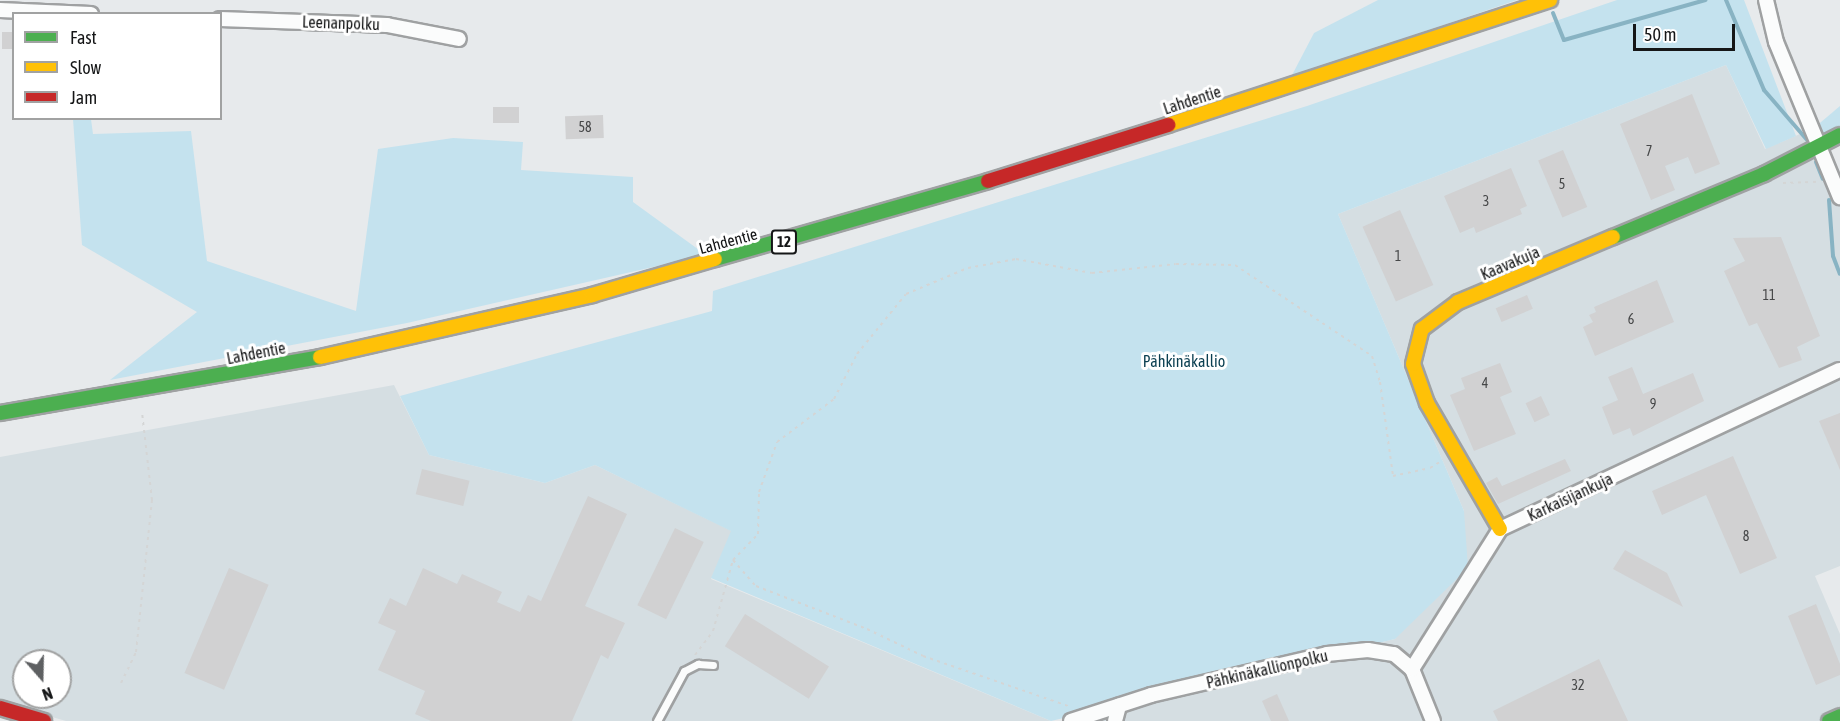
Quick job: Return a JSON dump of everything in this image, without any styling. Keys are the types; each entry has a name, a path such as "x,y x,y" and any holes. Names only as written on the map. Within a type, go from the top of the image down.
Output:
{"main road":[{"name":"Lahdentie","path":"0,413 343,353 592,295 1073,156 1550,0"},
{"name":"Kaavakuja","path":"1500,529 1426,403 1413,364 1422,329 1458,302 1764,174 1840,135"},
{"path":"0,708 44,721"},
{"path":"1829,721 1840,716"}],"street":[{"path":"1766,0 1776,42 1840,197"},
{"path":"0,10 46,12"},
{"name":"Leenanpolku","path":"222,19 387,25 459,39"},
{"name":"Karkaisijankuja","path":"1500,529 1840,370"},
{"path":"1433,721 1412,669 1500,529"},
{"name":"Pähkinäkallionpolku","path":"1071,721 1119,706 1327,654 1368,650 1394,654 1412,669"},
{"path":"1115,721 1119,706"}],"lane":[{"path":"657,721 684,671 698,664 713,665"}],"path":[{"path":"1764,174 1786,183 1834,181"},
{"path":"684,671 713,631 733,560 758,534 759,492 777,442 834,399 857,354 906,294 968,268 1016,259 1092,273 1176,264 1235,265 1372,356 1380,382 1393,476 1430,468 1456,453"},
{"path":"121,683 136,652 152,500 142,412"},
{"path":"733,560 756,586 867,628 923,656 1031,691 1086,715"}],"shaded area":[{"path":"1726,65 1765,149 1814,128 1840,197 1840,566 1815,576 1840,634 1840,716 1829,721 1062,721 1395,639 1464,511 1338,214"},
{"path":"394,385 429,455 545,483 595,465 732,531 711,579 1051,721 66,721 24,709 72,709 72,649 12,649 12,705 0,702 0,457"}],"green space":[{"path":"1378,0 1517,0 1291,77 1314,33"},
{"name":"Pähkinäkallio","path":"1617,0 1744,0 1796,136 1766,149 1726,65 1338,214 1464,511 1468,568 1395,639 1051,721 711,578 731,531 595,465 545,483 429,455 400,396 712,311 713,291 1307,106"},
{"path":"1840,106 1840,135 1820,144 1814,128"},
{"path":"73,120 91,120 93,134 191,131 207,261 356,311 378,149 453,138 523,142 521,170 633,177 633,202 706,255 407,323 110,380 197,312 82,245"}],"building":[{"path":"2,32 12,32 12,49 2,49"},
{"path":"1692,94 1720,164 1695,174 1688,157 1665,166 1675,190 1651,200 1620,124"},
{"path":"493,107 519,107 519,123 493,123"},
{"path":"603,115 604,138 566,139 565,116"},
{"path":"1563,150 1587,207 1562,218 1538,161"},
{"path":"1511,168 1527,206 1520,209 1522,214 1476,233 1474,227 1460,233 1444,196"},
{"path":"1400,210 1433,285 1396,302 1363,227"},
{"path":"1781,237 1820,336 1797,347 1802,360 1779,368 1757,323 1749,326 1724,271 1745,261 1733,238"},
{"path":"1657,280 1674,322 1595,356 1583,327 1593,322 1589,315 1596,312 1594,307"},
{"path":"1527,295 1533,309 1502,322 1496,308"},
{"path":"1500,363 1512,392 1500,397 1516,434 1474,451 1450,395 1465,389 1461,378"},
{"path":"1632,367 1643,394 1693,373 1704,401 1633,436 1630,428 1613,435 1602,407 1618,400 1608,377"},
{"path":"1541,396 1550,415 1534,422 1526,403"},
{"path":"1840,413 1840,470 1819,421"},
{"path":"1733,456 1777,558 1740,574 1706,495 1662,515 1652,491"},
{"path":"1565,459 1571,471 1498,504 1486,483 1497,477 1502,486"},
{"path":"422,469 470,481 463,506 416,494"},
{"path":"588,496 627,514 585,606 625,623 608,659 601,655 572,721 431,721 415,714 425,691 378,670 396,631 378,623 390,598 406,606 423,568 457,584 462,574 502,592 497,602 520,612 528,595 541,601"},
{"path":"675,528 704,542 666,619 637,605"},
{"path":"1625,550 1667,573 1683,607 1613,569"},
{"path":"229,568 269,585 224,690 184,673"},
{"path":"1816,604 1840,664 1840,675 1816,685 1788,616"},
{"path":"745,614 829,666 809,699 725,646"},
{"path":"1599,659 1628,721 1498,721 1493,711"},
{"path":"1277,694 1289,721 1271,721 1262,701"}],"waterway":[{"path":"1553,13 1564,40 1705,0"},
{"path":"1726,0 1764,90 1808,141"},
{"path":"1816,162 1823,179"},
{"path":"1829,200 1833,256 1840,274"}],"traffic: fast":[{"path":"1613,237 1764,174 1840,135"},
{"path":"715,259 988,181"},
{"path":"0,413 320,357"},
{"path":"1829,721 1840,716"}],"traffic: slow":[{"path":"1168,125 1550,0"},
{"path":"1500,529 1427,403 1413,364 1422,329 1458,302 1613,237"},
{"path":"320,357 592,295 715,259"}],"traffic: jam":[{"path":"988,181 1168,125"},
{"path":"0,708 44,721"}]}
